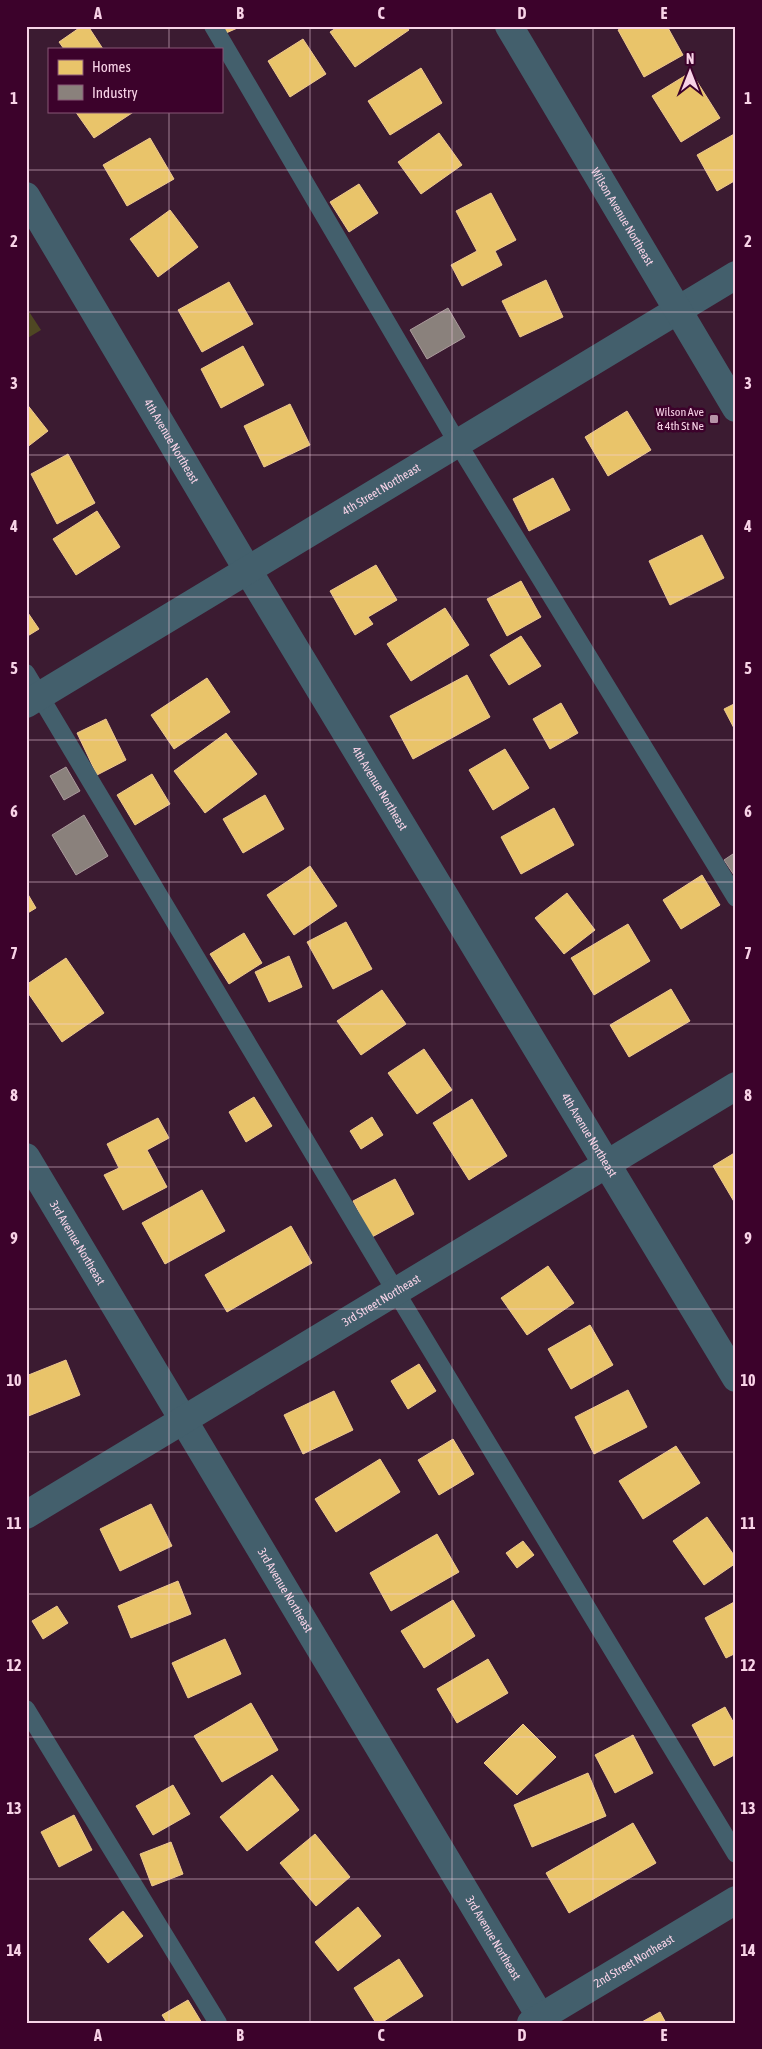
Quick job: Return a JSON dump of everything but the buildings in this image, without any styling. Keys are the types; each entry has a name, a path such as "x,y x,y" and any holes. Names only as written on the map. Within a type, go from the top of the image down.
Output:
{"street":[{"name":"Wilson Avenue Northeast","path":"508,26 736,408"},
{"name":"4th Avenue Northeast","path":"26,196 247,569 736,1378"},
{"name":"4th Street Northeast","path":"31,691 247,569 736,275"},
{"name":"3rd Street Northeast","path":"26,1515 736,1086"},
{"name":"3rd Avenue Northeast","path":"26,1157 539,2021"},
{"name":"2nd Street Northeast","path":"539,2021 736,1900"}],"lane":[{"path":"212,26 457,442 736,898"},
{"path":"31,691 736,1854"},
{"path":"26,1709 218,2023"}],"shaded area":[{"path":"26,307 41,330 26,339"}],"place":[{"name":"Wilson Ave & 4th St Ne","path":"714,419"}]}
